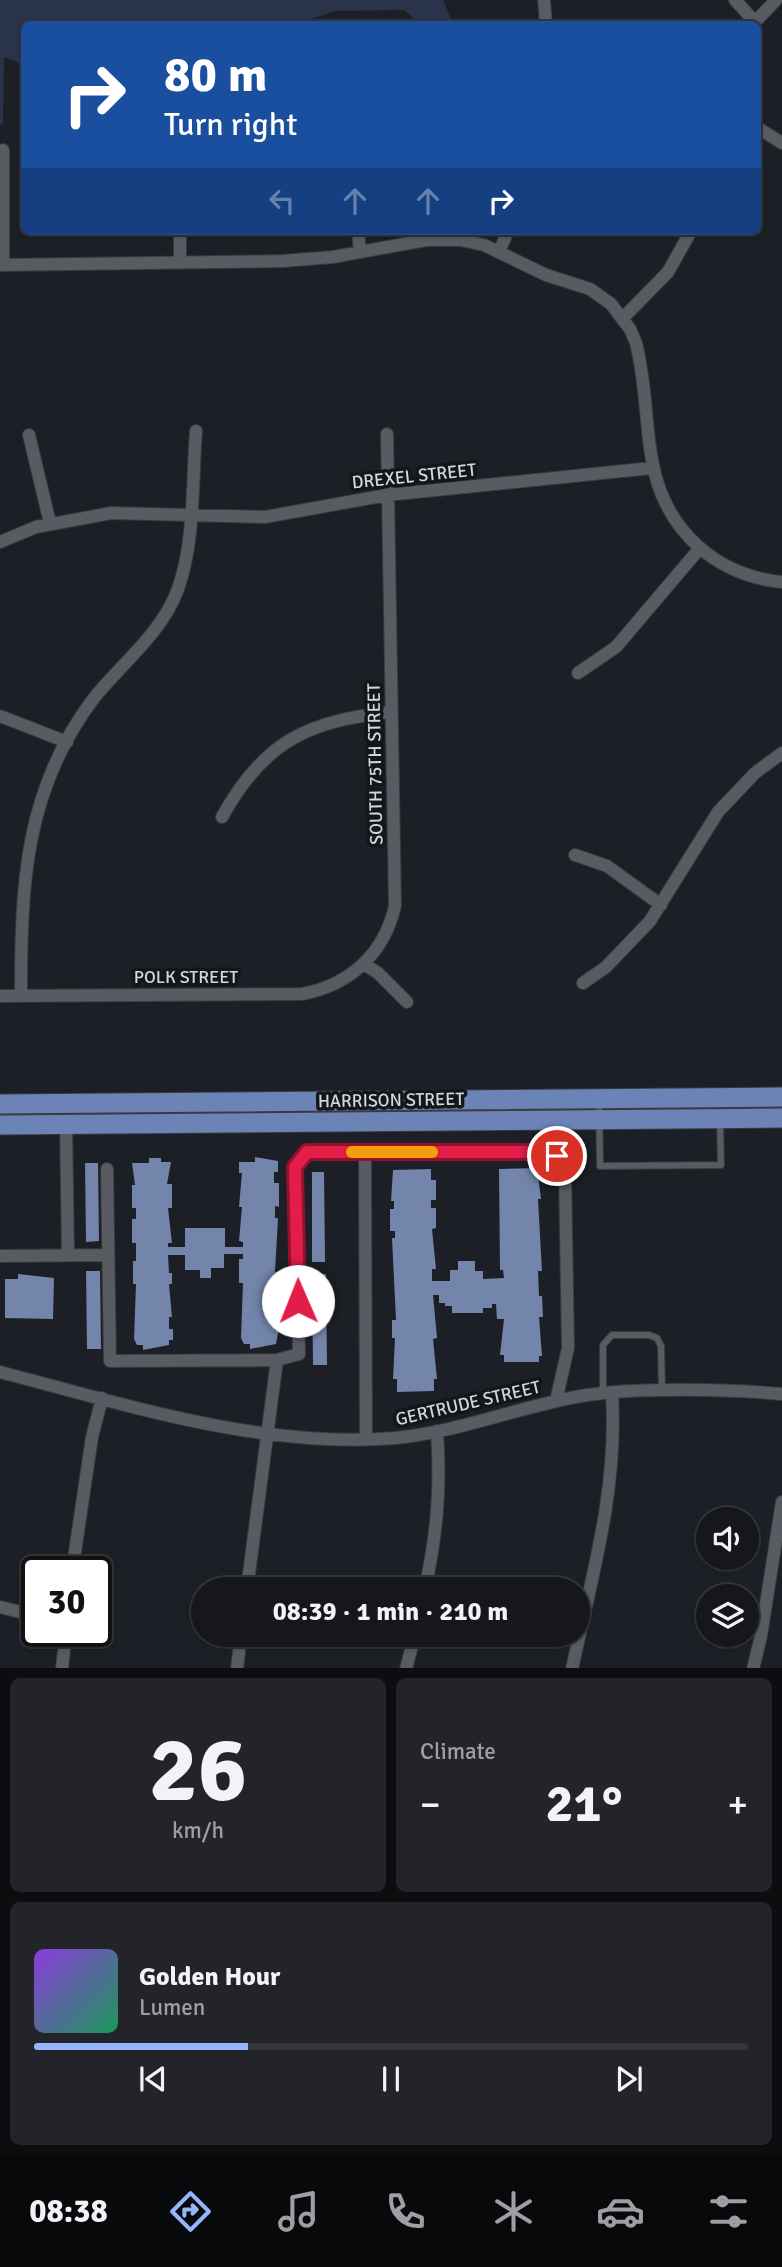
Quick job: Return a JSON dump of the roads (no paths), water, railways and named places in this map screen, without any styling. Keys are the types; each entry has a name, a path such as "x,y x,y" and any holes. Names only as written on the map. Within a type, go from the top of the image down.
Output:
{"main road":[{"name":"HARRISON STREET","path":"0,1104 782,1097"},
{"name":"HARRISON STREET","path":"0,1125 782,1118"}],"street":[{"path":"544,0 546,21"},
{"path":"735,0 752,21"},
{"path":"756,21 776,0"},
{"path":"761,130 782,143"},
{"path":"3,150 2,265 283,261 446,239 484,245 546,275 590,289 611,304 630,329 639,358 652,468 658,490 669,513 700,548 741,573 782,582"},
{"path":"180,235 180,262"},
{"path":"358,235 360,252"},
{"path":"499,252 506,235"},
{"path":"622,319 668,272 689,235"},
{"path":"21,996 21,906 27,855 41,799 67,742 95,697 155,629 170,607 183,572 196,431"},
{"name":"SOUTH 75TH STREET","path":"363,964 384,938 395,906 387,434"},
{"path":"29,435 33,462 50,523"},
{"name":"DREXEL STREET","path":"0,542 50,523 111,513 265,517 387,495 652,468"},
{"path":"578,673 616,647 700,548"},
{"path":"222,817 250,773 287,741 334,720 391,712"},
{"path":"0,716 67,742"},
{"path":"583,983 606,967 626,947 661,905 718,812 755,773 782,753"},
{"path":"575,855 607,866 661,905"},
{"path":"363,964 378,973 407,1002"},
{"name":"POLK STREET","path":"0,996 302,994 334,985 363,964"},
{"path":"66,1124 68,1255"},
{"path":"107,1169 110,1361 277,1360 299,1354 295,1167 307,1152 549,1152 557,1156 565,1172 568,1348 556,1401"},
{"path":"365,1152 366,1438"},
{"path":"0,1256 108,1255"},
{"path":"249,1577 277,1360"},
{"name":"GERTRUDE STREET","path":"0,1372 228,1428 315,1439 366,1438 437,1431 556,1401 607,1394 782,1394"},
{"path":"572,1668 600,1555 611,1487 614,1437 607,1394"},
{"path":"74,1556 92,1437 102,1398"},
{"path":"428,1577 438,1529 441,1484 437,1431"},
{"path":"753,1668 780,1527 782,1502"},
{"path":"0,1607 21,1612"},
{"path":"62,1668 64,1647"},
{"path":"237,1668 239,1647"},
{"path":"406,1668 412,1647"}],"lane":[{"path":"599,1098 600,1166 721,1165 720,1119"},
{"path":"607,1394 603,1345 612,1335 649,1335 657,1338 661,1346 662,1392"}]}
